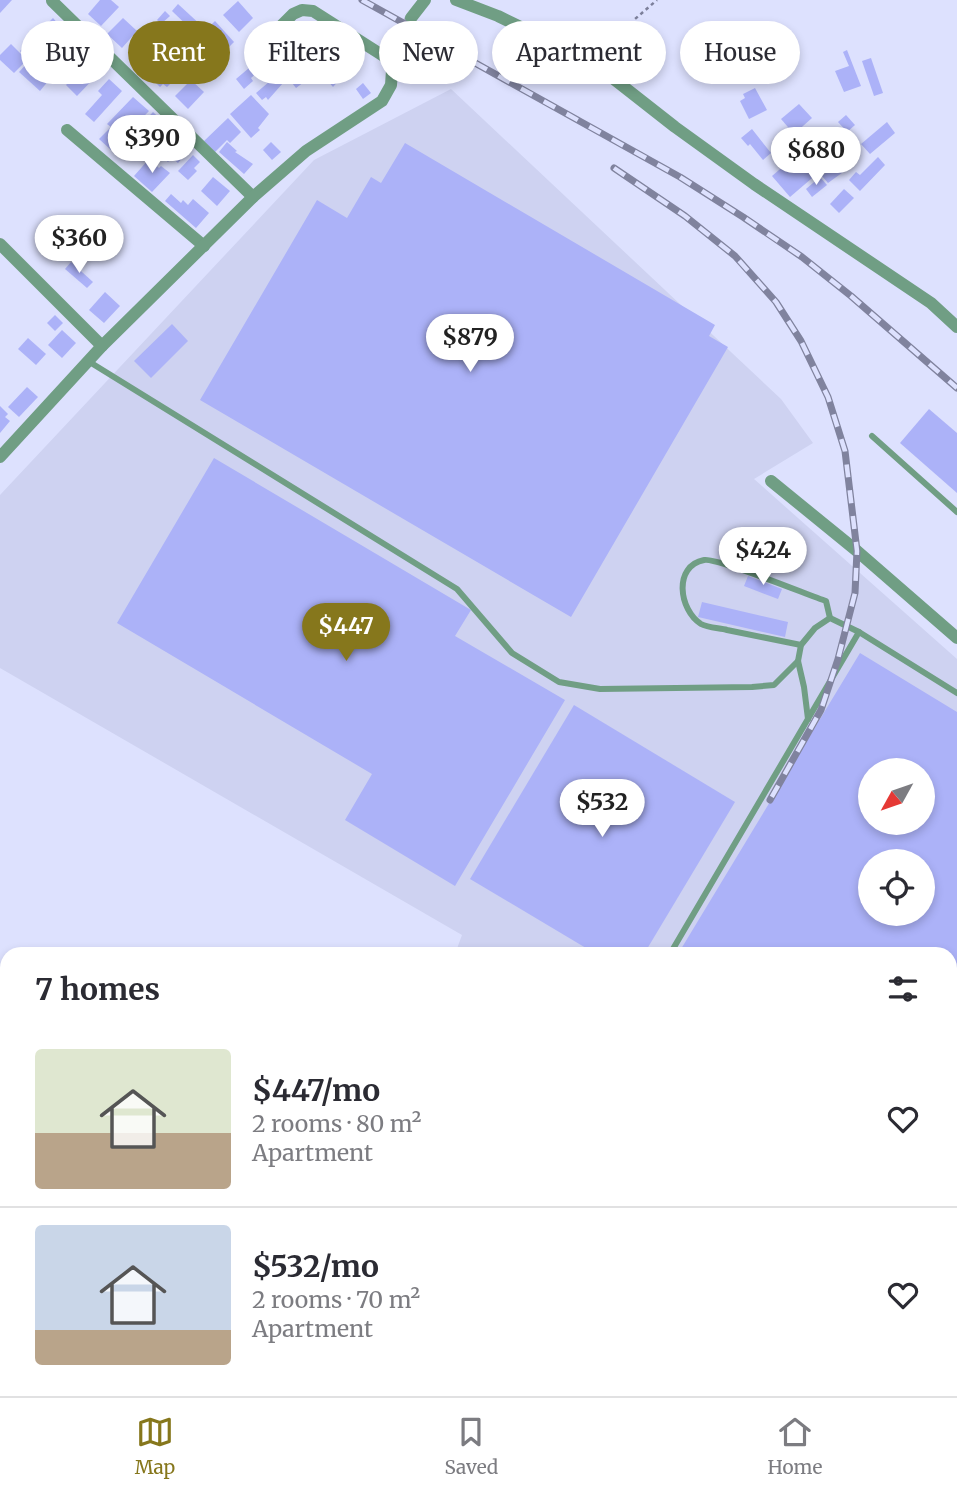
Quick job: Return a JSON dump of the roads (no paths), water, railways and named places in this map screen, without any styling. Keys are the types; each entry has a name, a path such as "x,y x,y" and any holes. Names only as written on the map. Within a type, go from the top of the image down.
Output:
{"street":[{"path":"411,18 425,0"},
{"path":"456,0 498,16 568,50 610,76 754,184 931,303 957,327"},
{"path":"51,1 253,197"},
{"path":"286,21 302,10 313,11 329,21"},
{"path":"0,457 102,346 253,197 306,151 382,101 391,84"},
{"path":"67,130 204,246"},
{"path":"0,244 102,346"},
{"path":"771,481 957,638"}],"lane":[{"path":"89,361 457,589 512,653 559,682 600,690 752,687 774,684 798,661"},
{"path":"872,436 957,512"},
{"path":"801,645 702,624 689,611 682,594 683,579 690,568 705,559 726,563 826,601 830,618"},
{"path":"808,721 798,661 801,645 815,628 830,618"},
{"path":"830,618 859,632 957,693"},
{"path":"674,947 859,632"}],"railway":[{"path":"362,0 680,177 743,217 802,257 851,296 957,388"},
{"path":"614,168 685,216 735,256 776,302 801,341 828,397 845,451 857,551 855,593 821,710 770,800"}]}
